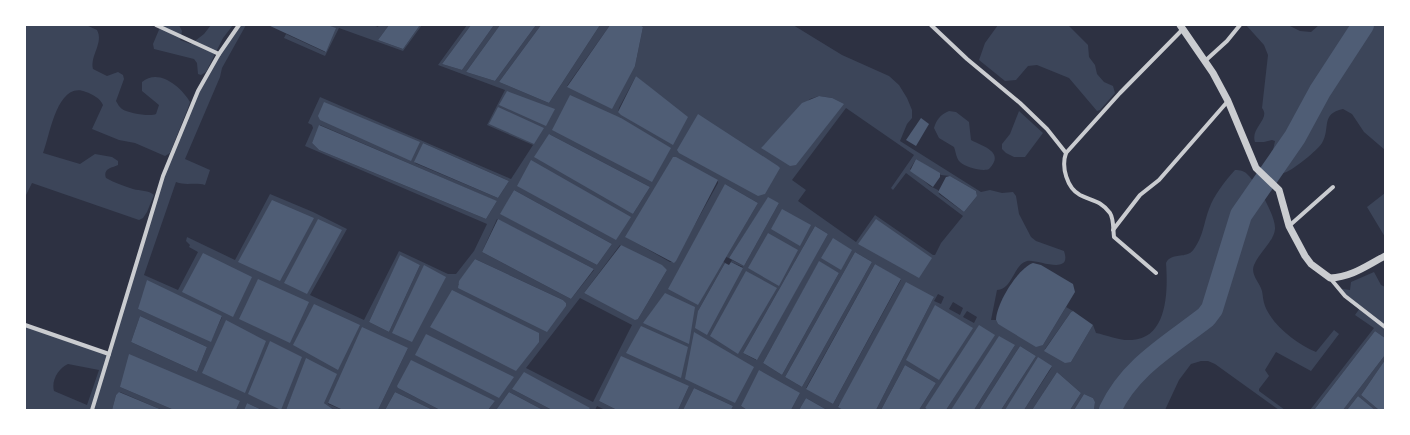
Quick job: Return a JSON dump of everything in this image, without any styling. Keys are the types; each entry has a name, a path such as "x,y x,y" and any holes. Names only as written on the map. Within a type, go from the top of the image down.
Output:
{"street":[{"path":"156,25 219,54"},
{"path":"92,410 163,176 198,91 219,54 239,25"},
{"path":"931,25 967,59 1020,103 1047,129 1066,153"},
{"path":"1205,61 1240,25"},
{"path":"1156,273 1114,237 1110,213 1098,202 1080,195 1067,179 1065,164 1066,153 1181,27 1205,61 1228,101 1256,168 1279,190 1289,226 1305,256 1311,264 1330,278 1345,296 1385,327"},
{"path":"1113,230 1140,195 1158,180 1228,101"},
{"path":"1289,226 1333,187"},
{"path":"1330,278 1342,278 1385,256"},
{"path":"25,325 109,354"}],"shaded area":[{"path":"25,25 86,25 97,30 99,40 93,59 93,69 107,76 118,72 123,75 124,79 116,101 122,109 144,115 156,114 159,105 142,91 142,82 149,78 155,77 162,78 175,85 190,102 170,153 165,156 135,143 119,140 92,129 103,105 98,98 86,92 76,90 68,94 61,102 56,112 43,153 80,164 95,154 112,157 118,161 118,165 107,170 105,175 106,178 126,187 147,191 154,195 143,218 139,220 32,183 25,197"},
{"path":"161,25 179,25 182,31 180,40 191,44 204,34 211,25 233,25 223,38 206,72 201,75 198,74 197,63 194,59 154,49 153,44"},
{"path":"239,25 246,25 222,68 220,77 185,159 210,170 205,185 183,184 176,182 144,275 178,290 198,252 189,247 190,245 186,241 187,237 235,260 270,194 313,212 347,229 310,295 364,320 399,251 448,274 456,274 474,251 487,224 305,146 313,128 312,125 308,123 320,97 511,179 533,145 487,125 505,90 438,65 467,25 471,25 442,64 462,70 494,25 500,25 466,72 495,81 536,25 541,25 499,82 549,103 600,25 610,25 567,86 635,66 643,27 640,25 793,25 842,55 889,76 899,85 912,110 912,118 907,124 900,141 981,192 990,190 1002,193 1013,192 1016,196 1019,214 1031,237 1036,241 1064,251 1065,259 1063,263 1058,265 1031,261 1022,263 1006,286 997,290 991,320 996,320 998,324 1043,345 1066,307 1073,311 1045,349 1071,362 1093,325 1096,333 1118,339 1132,340 1144,337 1153,331 1159,322 1163,311 1167,286 1166,263 1172,257 1188,254 1194,249 1199,240 1209,209 1214,199 1227,179 1235,170 1237,170 1242,171 1252,179 1265,200 1274,223 1275,229 1272,238 1253,267 1255,277 1261,287 1264,304 1269,313 1286,334 1316,352 1334,330 1339,334 1311,371 1276,352 1265,370 1269,376 1259,391 1285,410 1279,410 1215,364 1208,361 1201,361 1191,364 1179,380 1165,410 1094,410 1095,402 1093,398 1084,394 1074,410 1070,410 1081,393 1057,372 1032,410 1024,410 1052,367 1005,410 1001,410 1036,356 1020,346 979,410 974,410 1015,345 951,410 946,410 994,335 925,408 928,410 919,410 936,383 905,365 881,410 876,410 934,297 838,406 843,410 827,410 806,398 799,410 791,410 800,393 741,406 747,410 731,410 733,406 694,388 683,410 678,410 689,386 599,401 617,410 605,410 597,406 595,410 588,410 589,408 512,389 552,410 543,410 509,392 496,410 488,410 495,401 398,388 440,410 433,410 395,392 385,410 378,410 408,348 329,401 328,404 343,410 334,410 324,403 307,359 286,410 262,410 247,403 244,410 236,410 240,401 120,387 174,410 162,410 120,392 116,395 112,410 25,410 25,324 109,354 163,176 198,91","holes":["636,76 655,92 618,112","819,96 832,98 761,148 810,99","846,108 914,155 891,188 893,190 906,173 963,216 941,243 935,255 875,215 856,242 798,201 806,190 792,180","613,116 621,118 552,130","320,125 497,201 486,219 319,150 312,143","549,134 650,187 633,214","423,143 509,181 498,198 415,163","916,159 941,175 950,176 976,191 977,196 964,212 939,194 938,190 930,186 910,169","718,180 718,183 674,262 670,262 626,237","725,184 758,203 726,257 729,258 768,198 779,203 744,266 732,260 731,262 743,267 698,311 725,263 723,261","514,190 612,244 597,265 501,214","497,219 594,269 571,299 482,252","815,226 828,234 756,360 743,353","620,245 667,270 638,319 584,293","855,252 872,262 802,387 785,377","400,256 420,265 389,332 369,322","475,259 563,300 566,303 458,285","819,262 839,273 782,375 763,363","875,264 901,280 833,404 806,388","938,294 944,297 941,304 934,301","580,298 632,325 593,402 526,368","953,302 963,308 960,315 949,309","138,309 222,316 222,317 211,341","967,311 977,317 974,323 963,317","140,316 207,347 197,372 131,342","68,364 99,370 87,405 54,391 53,387 56,375"]},
{"path":"268,25 328,25 336,28 326,52"},
{"path":"328,25 373,25 378,27 379,25 389,25 378,40 403,49 420,25 422,25 403,51 339,28 325,56 284,38 286,34 325,52 335,28"},
{"path":"389,25 420,25 403,49 378,40"},
{"path":"471,25 494,25 462,70 442,64"},
{"path":"500,25 536,25 495,81 466,72"},
{"path":"541,25 600,25 549,103 499,82"},
{"path":"610,25 640,25 643,27 635,66 612,109 567,87"},
{"path":"998,25 1068,25 1088,45 1089,57 1095,65 1097,74 1104,82 1113,86 1115,93 1100,110 1097,111 1069,78 1037,65 1028,66 1016,80 1005,81 979,60 985,43"},
{"path":"1246,25 1288,25 1300,31 1311,32 1319,25 1385,25 1385,150 1364,132 1352,114 1343,109 1331,114 1327,122 1325,137 1322,143 1304,160 1287,172 1279,173 1269,169 1275,141 1255,142 1254,137 1255,132 1264,116 1262,108 1268,55 1264,45"},
{"path":"636,76 688,117 673,145 618,112"},
{"path":"507,91 555,109 546,126 499,105"},
{"path":"570,95 621,118 671,148 652,182 552,130"},
{"path":"819,96 832,98 844,104 796,165 790,166 761,148 802,103"},
{"path":"324,102 420,142 411,161 320,120 318,116"},
{"path":"498,107 544,128 534,144 489,124"},
{"path":"949,111 956,112 969,122 971,140 986,147 994,154 994,163 989,169 979,169 962,164 958,159 954,147 939,138 934,128 935,125 943,114"},
{"path":"1019,111 1043,133 1025,157 1014,157 1002,149 1002,144 1010,134"},
{"path":"698,114 780,168 765,194 758,196 679,153 677,150"},
{"path":"921,118 929,124 916,146 906,140"},
{"path":"319,125 497,201 486,219 319,150 312,143"},
{"path":"549,134 650,187 633,214 534,157"},
{"path":"423,143 509,181 498,198 414,162"},
{"path":"673,157 676,157 718,180 674,263 625,237"},
{"path":"916,159 940,173 940,177 933,187 910,171"},
{"path":"531,160 631,217 616,240 517,186"},
{"path":"950,176 976,191 977,196 964,212 938,192 946,177"},
{"path":"725,184 758,203 698,305 668,289"},
{"path":"514,190 612,244 597,265 500,214"},
{"path":"1385,193 1385,237 1367,207"},
{"path":"768,197 779,203 744,266 729,258"},
{"path":"272,200 314,218 280,281 238,262"},
{"path":"782,209 811,225 800,246 771,229"},
{"path":"318,219 342,230 307,294 284,283"},
{"path":"498,219 594,269 571,299 482,252"},
{"path":"876,219 932,258 919,278 858,244"},
{"path":"815,226 828,234 757,360 743,353"},
{"path":"768,233 798,250 779,286 748,268"},
{"path":"833,238 852,250 841,270 821,258"},
{"path":"621,245 662,265 667,270 638,319 635,320 584,293"},
{"path":"855,252 872,262 802,387 785,377"},
{"path":"203,253 252,277 233,317 182,292"},
{"path":"400,255 420,265 389,332 369,322"},
{"path":"475,259 563,300 566,303 566,306 547,332 458,288 459,281"},
{"path":"819,261 839,273 782,375 763,363"},
{"path":"731,262 743,268 707,335 695,328 698,311 725,263 729,265"},
{"path":"1033,263 1041,265 1073,284 1075,292 1043,345 1036,347 998,324 996,320 1000,305 1009,287 1027,266"},
{"path":"875,264 901,279 833,404 806,389"},
{"path":"424,265 446,277 412,342 392,333"},
{"path":"746,271 777,288 738,354 710,336"},
{"path":"1374,272 1381,285 1385,287 1385,338 1375,331 1314,410 1310,410 1374,328 1355,315 1360,308 1336,288 1350,290 1351,282"},
{"path":"258,279 309,302 290,343 239,319"},
{"path":"147,280 222,316 211,342 138,309"},
{"path":"906,282 934,297 876,410 843,410 838,407"},
{"path":"452,290 539,333 539,342 516,371 430,327"},
{"path":"665,293 695,307 689,344 643,323"},
{"path":"314,304 360,325 338,370 293,345"},
{"path":"935,305 973,328 939,380 906,360"},
{"path":"1073,311 1093,325 1071,362 1065,363 1044,351"},
{"path":"140,316 207,347 197,372 131,342"},
{"path":"226,320 266,341 245,393 202,373"},
{"path":"979,325 995,335 946,410 928,410 925,408"},
{"path":"641,326 688,347 681,378 626,353"},
{"path":"362,327 408,348 378,410 343,410 328,403"},
{"path":"1375,331 1385,338 1385,355 1343,410 1314,410"},
{"path":"694,332 754,367 735,403 685,379"},
{"path":"426,334 514,377 499,398 415,355"},
{"path":"999,336 1015,345 974,410 951,410"},
{"path":"270,341 302,357 281,410 248,394"},
{"path":"1020,346 1036,356 1001,410 979,410"},
{"path":"129,354 240,401 236,410 174,410 120,387"},
{"path":"1385,355 1385,360 1361,395 1379,410 1375,410 1358,396 1347,410 1343,410"},
{"path":"621,356 689,386 678,410 617,410 599,401"},
{"path":"1038,357 1052,366 1024,410 1005,410"},
{"path":"306,358 337,374 324,403 334,410 286,410"},
{"path":"411,360 495,401 488,410 440,410 398,388 397,386"},
{"path":"1385,360 1385,410 1379,410 1361,395"},
{"path":"905,365 936,383 919,410 881,410"},
{"path":"759,370 800,393 791,410 747,410 741,406"},
{"path":"524,372 590,408 588,410 552,410 512,389"},
{"path":"1057,372 1081,393 1070,410 1032,410"},
{"path":"694,388 733,406 731,410 683,410"},
{"path":"119,392 162,410 112,410 116,395"},
{"path":"395,392 433,410 385,410"},
{"path":"509,392 543,410 496,410"},
{"path":"1084,394 1093,398 1095,402 1094,410 1074,410"},
{"path":"1358,396 1375,410 1347,410"},
{"path":"806,398 827,410 799,410"},
{"path":"247,403 262,410 244,410"}],"waterway":[{"path":"1110,410 1128,381 1140,369 1165,347 1206,317 1212,309 1241,215 1295,137 1320,91 1363,25"}]}
